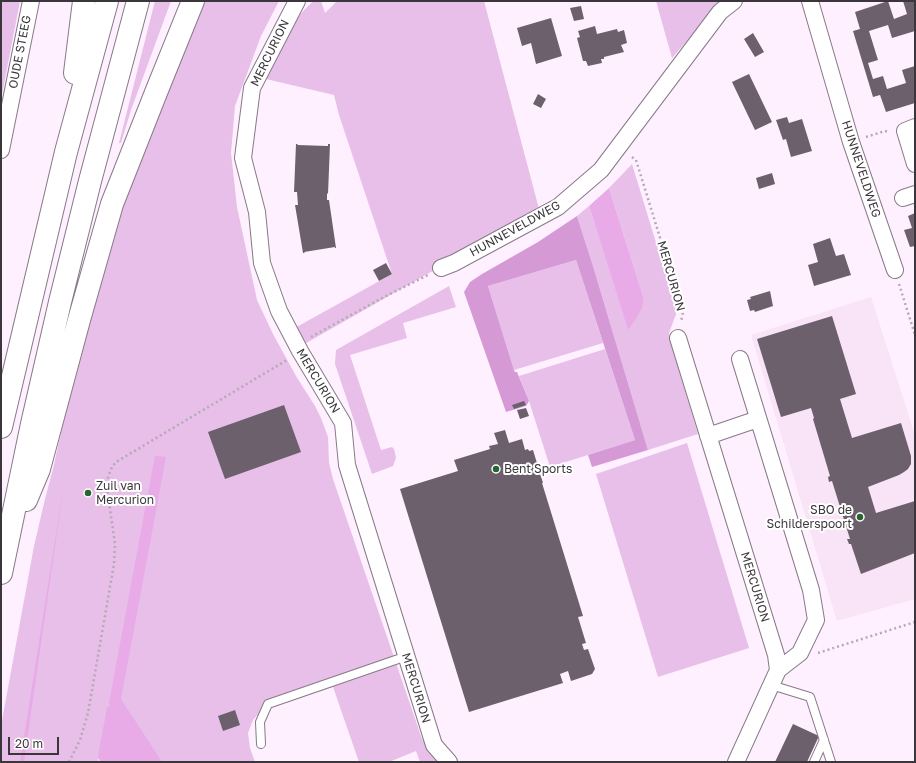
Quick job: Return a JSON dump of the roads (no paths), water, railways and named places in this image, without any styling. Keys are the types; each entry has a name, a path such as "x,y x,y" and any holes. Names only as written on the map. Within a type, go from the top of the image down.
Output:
{"highway":[{"path":"66,152 84,1"},
{"path":"1,427 66,152 107,1"},
{"path":"1,573 32,424 60,302 90,181 138,1"},
{"path":"6,549 39,469 112,204 193,1"}],"street":[{"name":"OUDE STEEG","path":"1,150 31,1"},
{"name":"MERCURION","path":"296,1 252,88 243,158 257,212 262,263 279,311 343,423 347,465 434,745 449,762"},
{"name":"HUNNEVELDWEG","path":"441,268 454,263 558,207 601,170 720,12 734,1"},
{"name":"HUNNEVELDWEG","path":"810,1 851,142 895,270"},
{"path":"904,131 915,164"},
{"name":"MERCURION","path":"678,338 776,655 778,670"},
{"path":"736,762 778,670 800,653 816,620 811,590 740,359"},
{"path":"708,436 758,419"}],"lane":[{"path":"261,744 260,722 268,704 407,656"},
{"path":"771,685 810,697 831,762"},
{"path":"814,762 824,740"}],"place":[{"name":"Bent Sports","path":"496,469"},
{"name":"Zuil van Mercurion","path":"88,493"},
{"name":"SBO de Schilderspoort","path":"860,517"}]}
